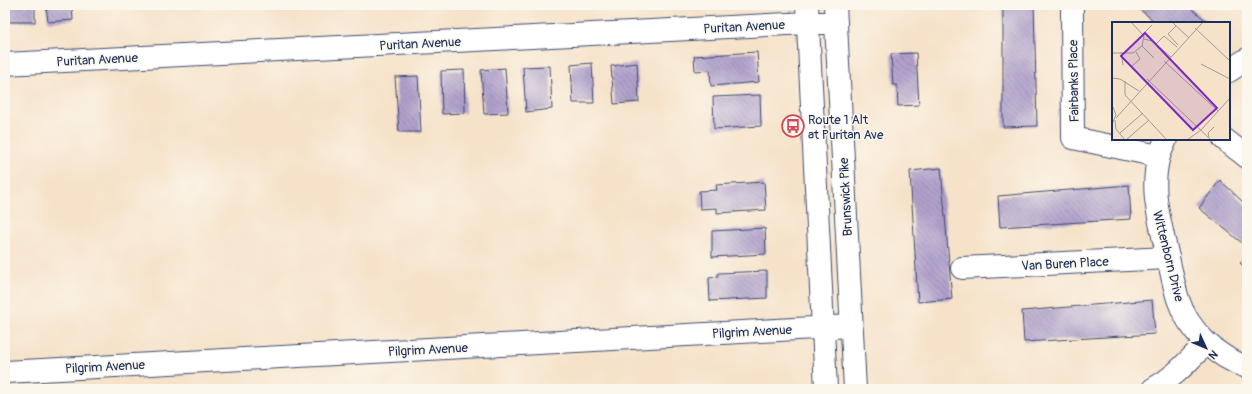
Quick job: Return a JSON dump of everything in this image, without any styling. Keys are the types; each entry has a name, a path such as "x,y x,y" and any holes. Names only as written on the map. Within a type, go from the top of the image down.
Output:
{"street":[{"name":"Fairbanks Place","path":"1072,9 1073,138 1163,147"},
{"name":"Puritan Avenue","path":"5,64 807,14 835,14"},
{"path":"807,14 826,389"},
{"name":"Brunswick Pike","path":"835,14 855,389"},
{"path":"1230,70 1247,59"},
{"path":"1225,140 1247,157"},
{"name":"Wittenborn Drive","path":"1163,147 1155,180 1156,205 1178,300 1188,319 1206,343 1222,355 1247,367"},
{"name":"Van Buren Place","path":"962,268 1168,258"},
{"name":"Pilgrim Avenue","path":"5,372 852,326"},
{"path":"1154,389 1166,382 1178,372 1206,343"}],"building":[{"path":"5,5 35,5 35,22 5,22"},
{"path":"46,5 72,5 73,20 48,22"},
{"path":"1003,5 1034,5 1037,126 1003,127"},
{"path":"1134,5 1187,5 1208,22 1156,22"},
{"path":"757,52 759,82 711,86 710,70 695,71 694,56"},
{"path":"916,53 919,105 898,106 897,85 893,85 891,54"},
{"path":"592,63 594,103 573,103 571,65"},
{"path":"637,63 639,102 614,104 611,66"},
{"path":"550,66 552,109 526,112 523,67"},
{"path":"505,68 508,113 484,114 481,70"},
{"path":"464,70 465,113 442,114 441,71"},
{"path":"418,76 421,132 399,132 395,77"},
{"path":"760,95 761,126 714,129 713,97"},
{"path":"941,168 952,299 918,302 910,171"},
{"path":"1220,180 1247,206 1247,247 1199,208"},
{"path":"764,182 766,210 717,213 717,208 700,209 699,191 717,190 716,185"},
{"path":"1129,185 1131,219 1000,227 998,196"},
{"path":"765,228 766,254 712,257 712,231"},
{"path":"1247,253 1247,269 1240,263"},
{"path":"767,271 767,298 710,301 709,278 718,277 718,273"},
{"path":"1152,300 1155,334 1024,342 1022,311"}],"place":[{"name":"Route 1 Alt at Puritan Ave","path":"793,126"}]}
